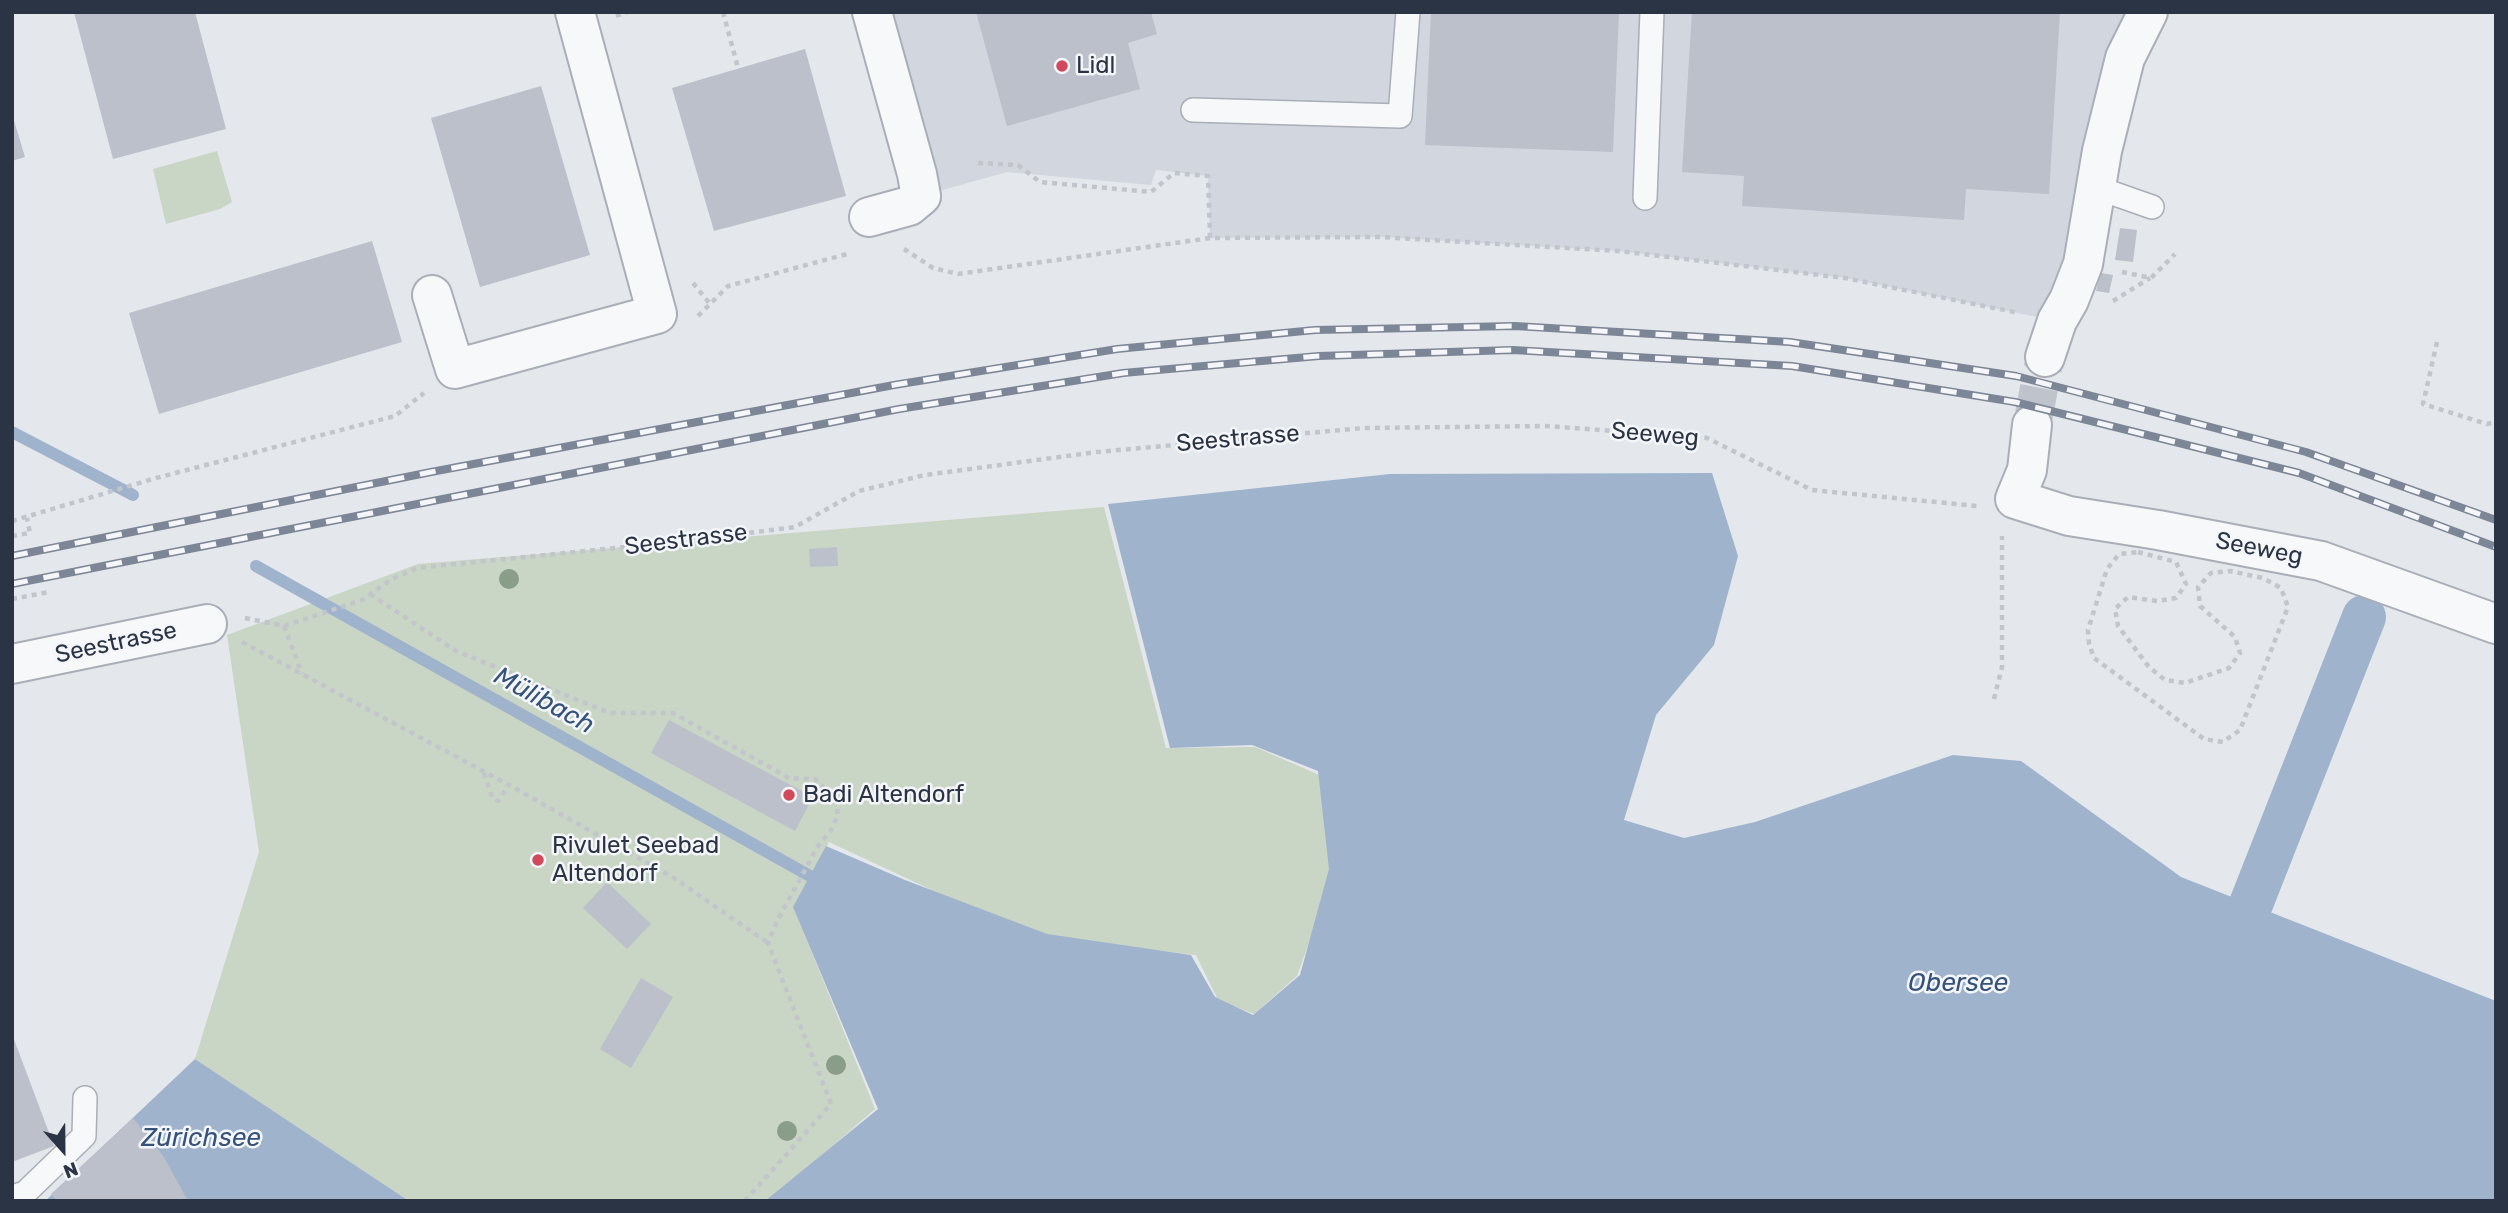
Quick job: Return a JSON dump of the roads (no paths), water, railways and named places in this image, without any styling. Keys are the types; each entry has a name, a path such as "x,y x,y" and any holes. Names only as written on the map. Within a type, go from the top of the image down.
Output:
{"street":[{"path":"432,295 455,369 657,314 575,12"},
{"path":"864,234 921,196 872,12"},
{"path":"2045,358 2057,321 2069,300 2083,264 2095,187 2125,58 2148,12"},
{"name":"Seeweg","path":"2032,425 2027,470 2015,499 2069,516 2321,561 2496,624"},
{"name":"Seestrasse","path":"12,664 208,624"}],"lane":[{"path":"1193,110 1400,116 1408,12"},
{"path":"1645,198 1652,12"},
{"path":"2095,187 2152,207"},
{"path":"12,1197 24,1193 84,1136 85,1098"}],"water":[{"name":"Obersee","path":"1712,473 1738,556 1714,645 1656,715 1624,820 1684,838 1755,822 1953,755 2021,761 2181,877 2496,1001 2496,1201 765,1201 878,1109 793,907 826,846 905,880 1047,934 1191,955 1215,997 1253,1015 1300,975 1329,869 1318,771 1252,745 1170,748 1108,504 1390,474"},
{"name":"Zürichsee","path":"195,1059 409,1201 45,1201"}],"waterway":[{"name":"Mülibach","path":"12,432 133,495"},
{"name":"Mülibach","path":"256,566 810,876 822,887"},
{"path":"2251,904 2364,617"}],"tunnel":[{"path":"2032,425 2045,357"}],"railway":[{"path":"12,556 431,472 894,385 1117,349 1315,330 1515,326 1790,342 2016,376 2306,452 2496,520"},
{"path":"12,584 899,409 1123,373 1319,356 1513,350 1792,366 2015,402 2299,473 2496,547"}],"place":[{"name":"Lidl","path":"1062,66"},
{"name":"Badi Altendorf","path":"789,795"},
{"name":"Rivulet Seebad Altendorf","path":"538,860"}]}
